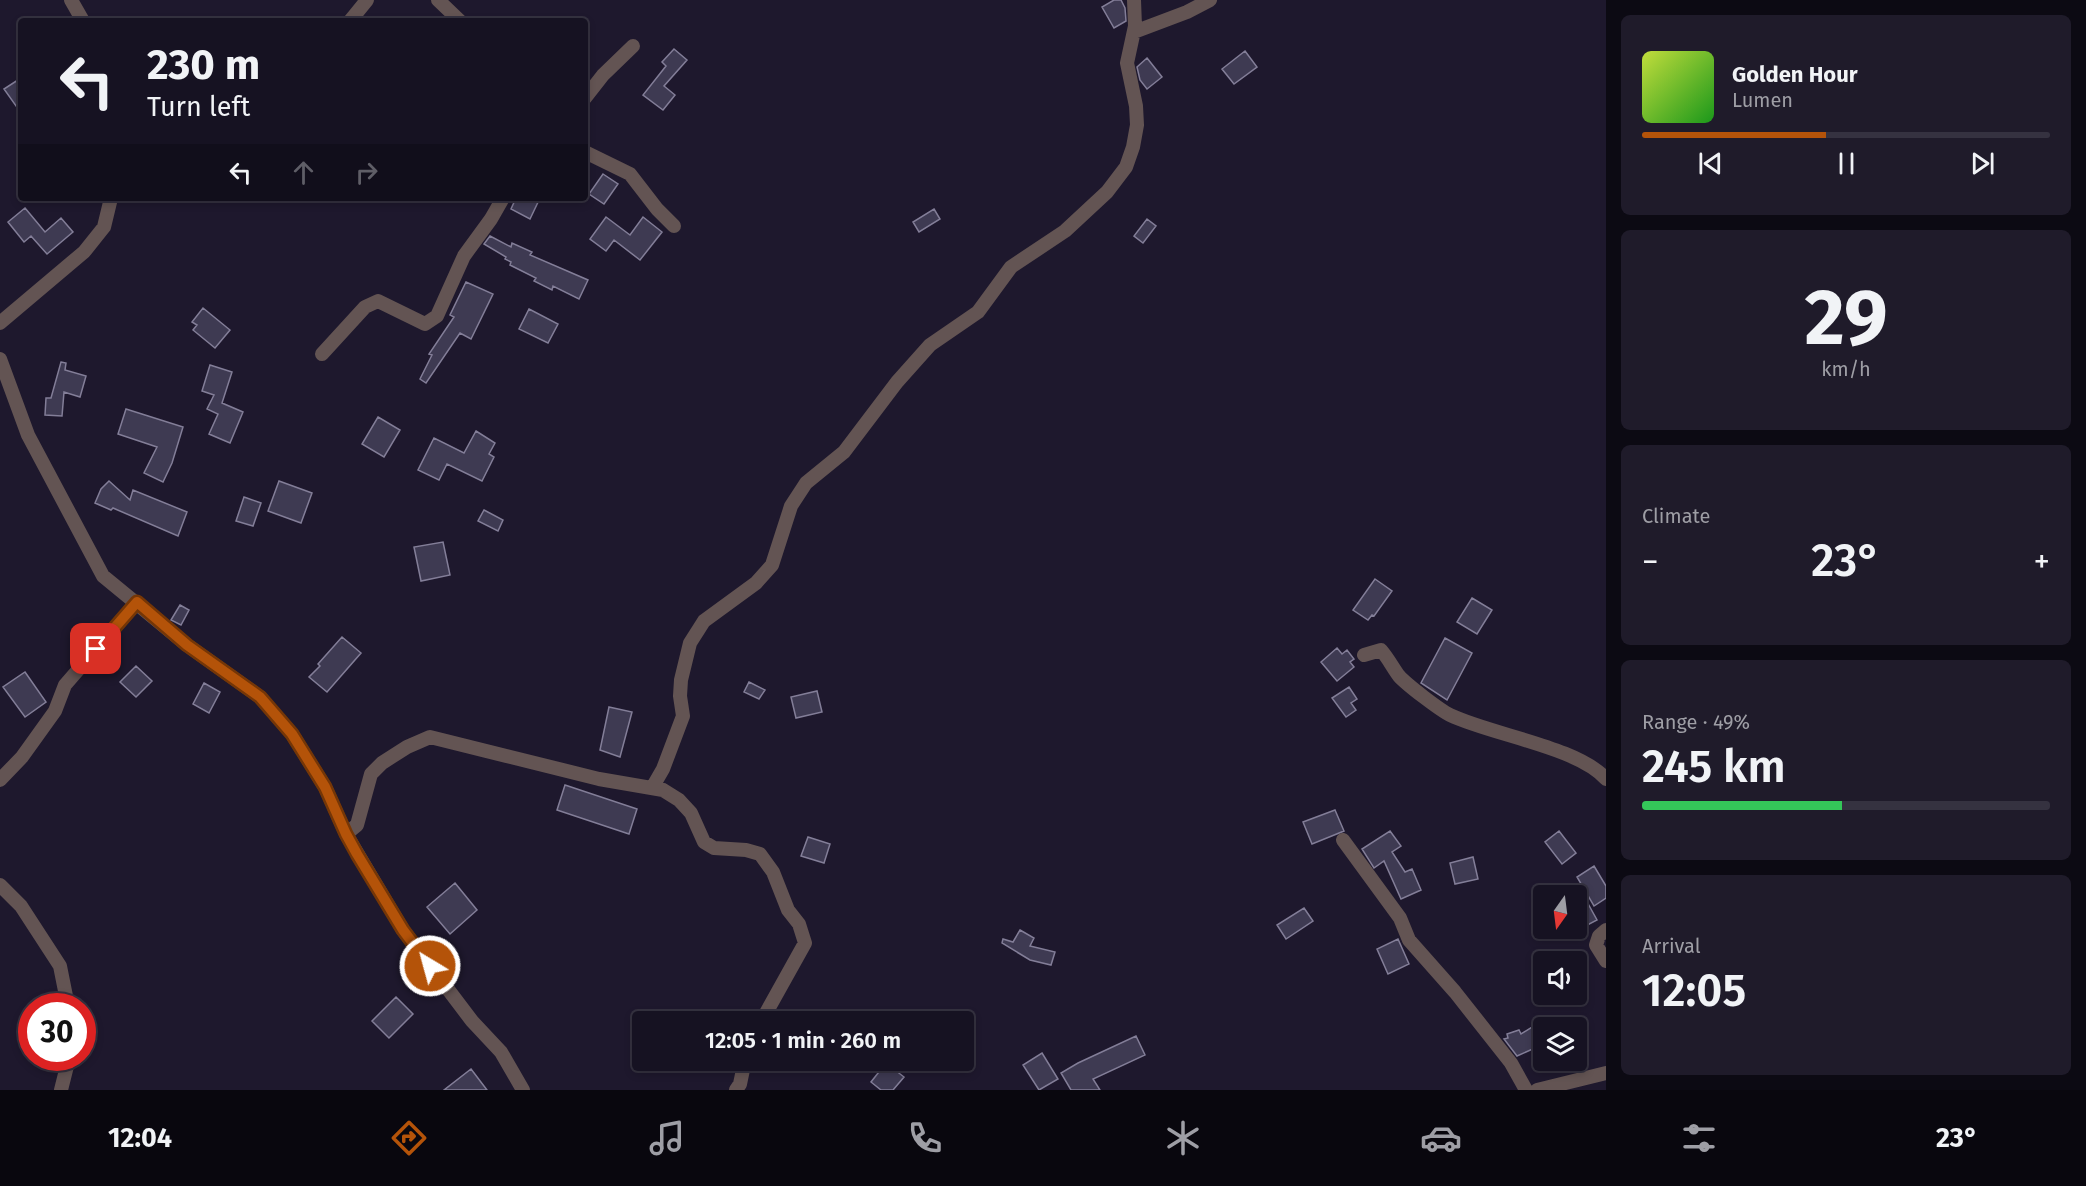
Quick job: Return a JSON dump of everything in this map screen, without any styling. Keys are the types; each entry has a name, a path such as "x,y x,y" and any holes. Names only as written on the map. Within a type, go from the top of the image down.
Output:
{"street":[{"path":"71,0 81,18"},
{"path":"352,18 367,0"},
{"path":"438,0 457,18"},
{"path":"652,788 663,769 683,716 680,696 681,680 690,643 704,621 756,583 772,565 791,506 806,483 844,452 897,382 930,345 978,312 1011,267 1065,231 1107,192 1126,168 1137,125 1136,106 1127,63 1134,32 1134,0"},
{"path":"1134,32 1187,12 1210,0"},
{"path":"588,95 603,75 633,46"},
{"path":"588,153 630,174 657,209 674,226"},
{"path":"0,323 84,252 104,227 110,201"},
{"path":"322,354 365,307 378,301 425,324 437,316 464,256 501,201"},
{"path":"0,358 28,435 103,576 187,645 260,697 292,734 325,787 346,834 403,930 472,1021 501,1052 523,1090"},
{"path":"0,780 22,757 55,711 65,685 137,602"},
{"path":"1364,655 1381,650 1400,677 1448,714 1571,757 1598,770 1606,779"},
{"path":"346,834 357,825 371,774 382,763 407,747 430,737 598,779 663,790 679,800 691,813 704,842 714,848 746,850 760,854 773,872 788,910 799,924 805,943 767,1011"},
{"path":"1343,840 1400,918 1409,940 1455,992 1504,1054 1526,1090"},
{"path":"0,885 21,906 60,966 65,993"},
{"path":"1606,930 1599,936 1596,945 1606,961"},
{"path":"61,1090 66,1071"},
{"path":"736,1090 743,1071"},
{"path":"1537,1090 1583,1085 1606,1073"}],"building":[{"path":"1114,0 1121,0 1125,8 1126,21 1114,28 1102,7"},
{"path":"674,49 687,60 664,86 675,95 663,110 643,95 666,66 662,62"},
{"path":"1245,51 1257,67 1234,84 1222,69"},
{"path":"1147,58 1162,77 1147,89 1140,80 1137,67"},
{"path":"18,80 18,109 4,89"},
{"path":"603,174 618,184 604,204 589,194"},
{"path":"515,201 539,201 530,219 511,209"},
{"path":"25,208 45,232 61,218 73,232 47,254 31,236 24,242 8,222"},
{"path":"934,209 940,219 919,232 913,222"},
{"path":"606,217 630,235 643,217 662,232 640,260 614,240 606,251 590,239"},
{"path":"1147,219 1156,226 1143,243 1134,236"},
{"path":"490,236 511,247 512,243 532,252 530,255 588,280 579,299 553,286 552,290 534,281 536,278 510,265 511,262 505,259 506,257 484,244"},
{"path":"466,282 493,294 471,339 460,333 426,383 420,379 432,355 429,354 454,317 450,315"},
{"path":"203,308 230,330 215,348 193,330 197,325 192,322"},
{"path":"529,309 558,324 548,343 519,329"},
{"path":"61,362 66,363 65,370 86,376 80,397 64,392 62,416 45,415 46,398 51,398"},
{"path":"210,365 232,372 222,403 243,412 230,443 209,434 218,414 207,409 214,395 202,391"},
{"path":"126,409 183,427 172,463 163,482 144,473 157,447 118,434"},
{"path":"378,417 400,430 384,457 362,444"},
{"path":"476,431 495,443 489,454 494,457 482,481 447,464 439,480 418,470 434,438 464,453"},
{"path":"109,481 130,500 133,490 187,512 178,536 113,508 111,510 95,503 101,489"},
{"path":"279,481 312,493 301,523 268,511"},
{"path":"244,497 261,503 253,526 236,521"},
{"path":"484,510 503,520 498,531 478,521"},
{"path":"443,542 450,575 421,581 414,547"},
{"path":"1375,579 1392,591 1374,616 1372,615 1368,620 1353,610"},
{"path":"1472,598 1492,610 1477,634 1457,622"},
{"path":"180,605 189,610 181,625 171,620"},
{"path":"342,637 361,653 327,692 309,677"},
{"path":"1445,638 1472,653 1447,700 1421,683"},
{"path":"1337,648 1342,654 1347,650 1354,659 1350,662 1354,667 1337,681 1321,662"},
{"path":"136,666 152,681 136,697 120,682"},
{"path":"25,672 46,702 25,717 3,687"},
{"path":"749,682 765,690 759,699 744,692"},
{"path":"204,683 220,692 209,713 193,704"},
{"path":"1349,687 1357,699 1351,703 1356,710 1346,717 1332,698"},
{"path":"817,691 822,712 796,718 791,697"},
{"path":"609,707 632,712 620,757 600,750"},
{"path":"565,785 637,809 629,834 557,810"},
{"path":"1335,810 1344,831 1312,844 1303,822"},
{"path":"1390,831 1401,846 1392,852 1405,872 1412,869 1421,890 1401,899 1384,861 1374,868 1362,849"},
{"path":"1559,831 1576,853 1562,864 1545,842"},
{"path":"808,837 830,844 824,863 801,856"},
{"path":"1473,857 1478,879 1455,884 1450,863"},
{"path":"1594,866 1606,886 1606,898 1594,906 1587,894 1587,885 1582,885 1577,877"},
{"path":"455,883 477,910 450,934 427,907"},
{"path":"1587,902 1597,920 1587,925"},
{"path":"1304,908 1313,921 1286,939 1277,925"},
{"path":"1020,930 1034,938 1030,946 1055,952 1051,965 1030,960 1002,943 1003,939 1013,942"},
{"path":"1398,939 1409,964 1388,974 1377,949"},
{"path":"396,997 413,1014 389,1038 372,1021"},
{"path":"1533,1026 1533,1049 1517,1056 1504,1039 1508,1038 1507,1034 1519,1030 1521,1034"},
{"path":"1136,1036 1145,1055 1093,1079 1100,1090 1071,1090 1061,1073"},
{"path":"1042,1053 1058,1079 1039,1090 1023,1065"},
{"path":"471,1069 487,1090 444,1090"},
{"path":"880,1071 896,1071 904,1077 893,1090 881,1090 871,1082"}],"route":[{"path":"96,649 137,602 187,645 260,697 292,734 325,787 357,854 403,930 430,966"}]}
